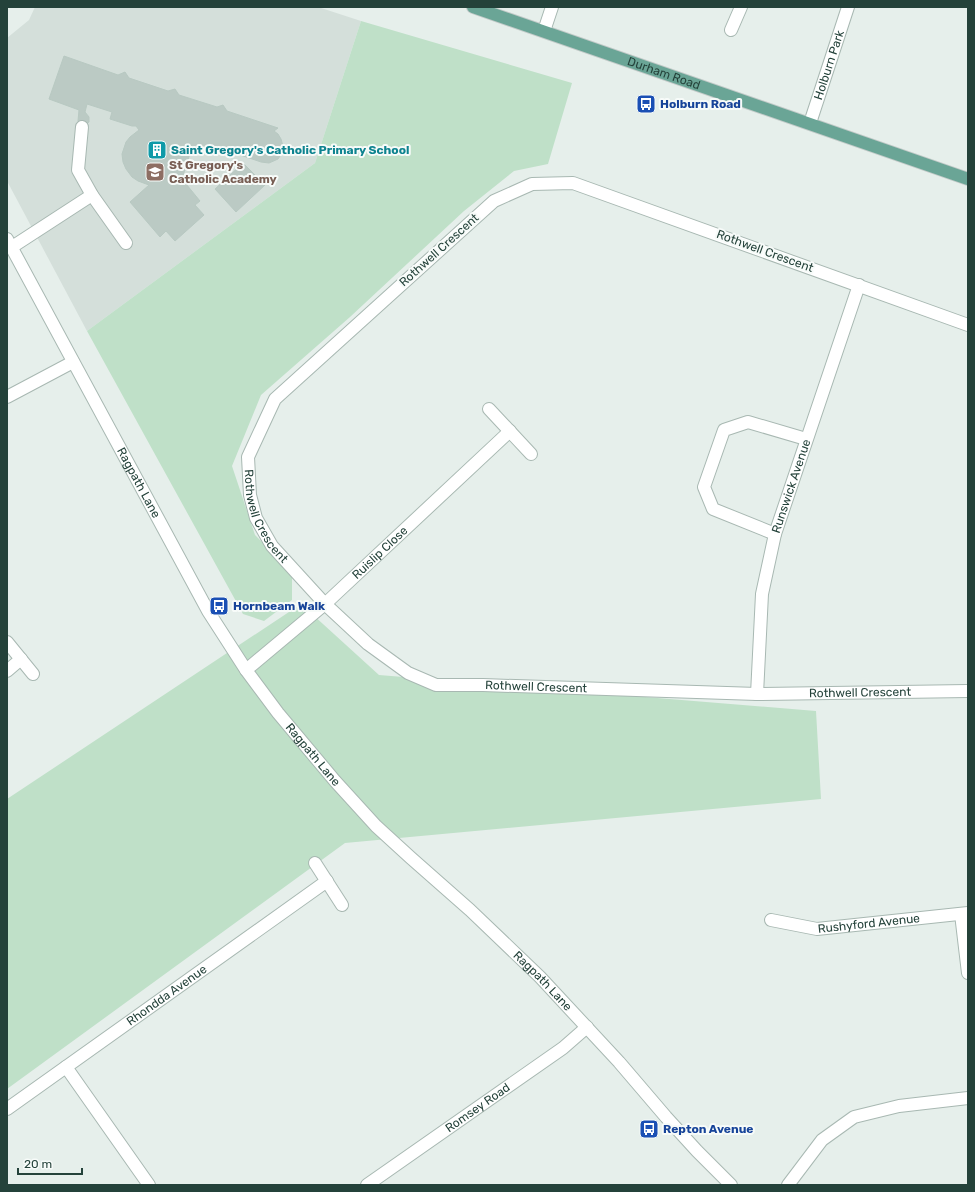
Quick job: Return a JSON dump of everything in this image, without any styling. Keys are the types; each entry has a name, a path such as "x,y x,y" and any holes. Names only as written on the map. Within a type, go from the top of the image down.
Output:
{"main road":[{"name":"Durham Road","path":"473,7 968,179"}],"street":[{"path":"544,31 552,7"},
{"path":"731,30 741,7"},
{"name":"Holburn Park","path":"810,123 848,7"},
{"path":"82,127 78,170 92,195 126,242"},
{"name":"Rothwell Crescent","path":"968,325 573,183 532,184 494,201 275,400 248,457 250,495 256,518 272,546 325,604 368,644 408,673 436,685 483,685 757,694 968,691"},
{"path":"10,243 92,195"},
{"name":"Ragpath Lane","path":"10,243 208,611 246,670 278,713 335,781 376,826 470,910 535,972 620,1062 666,1117 730,1185"},
{"name":"Runswick Avenue","path":"757,694 762,594 775,534 859,285"},
{"path":"7,397 74,362"},
{"path":"489,409 531,454"},
{"path":"775,534 713,509 704,487 724,430 748,422 806,439"},
{"name":"Ruislip Close","path":"246,670 325,604 510,431"},
{"path":"7,642 33,674"},
{"path":"7,672 21,659"},
{"path":"315,863 342,905"},
{"name":"Rhondda Avenue","path":"7,1109 327,881"},
{"path":"964,914 968,973"},
{"name":"Rushyford Avenue","path":"771,920 817,929 964,914"},
{"name":"Romsey Road","path":"367,1185 563,1048 587,1027"},
{"path":"66,1067 149,1185"},
{"path":"788,1185 822,1140 854,1117 899,1106 968,1098"}],"shaded area":[{"name":"St Gregory's Catholic Academy","path":"35,7 318,7 361,21 315,163 87,331 7,181 7,38 29,20"}],"green space":[{"path":"361,21 572,83 548,164 514,171 464,211 350,317 261,395 232,466 255,535 292,572 292,600 264,621 243,614 87,331 315,163"},
{"path":"301,604 379,675 816,711 821,799 345,843 7,1089 7,799"}],"building":[{"name":"Saint Gregory's Catholic Primary School","path":"64,56 118,75 125,72 129,78 168,91 175,89 179,95 217,107 223,105 227,111 278,128 274,131 281,139 283,146 282,153 278,159 269,163 261,162 211,145 207,153 192,147 182,179 200,201 195,205 204,215 175,241 166,231 160,237 130,202 149,185 132,177 123,162 122,154 126,142 139,130 136,126 110,119 112,112 87,104 85,112 89,117 89,122 86,124 80,123 78,121 79,110 49,99"},
{"path":"243,163 265,185 236,212 215,189"}],"place":[{"name":"Holburn Road","path":"646,104"},
{"name":"Saint Gregory's Catholic Primary School","path":"157,150"},
{"name":"St Gregory's Catholic Academy","path":"155,172"},
{"name":"Hornbeam Walk","path":"219,606"},
{"name":"Repton Avenue","path":"649,1129"}]}
